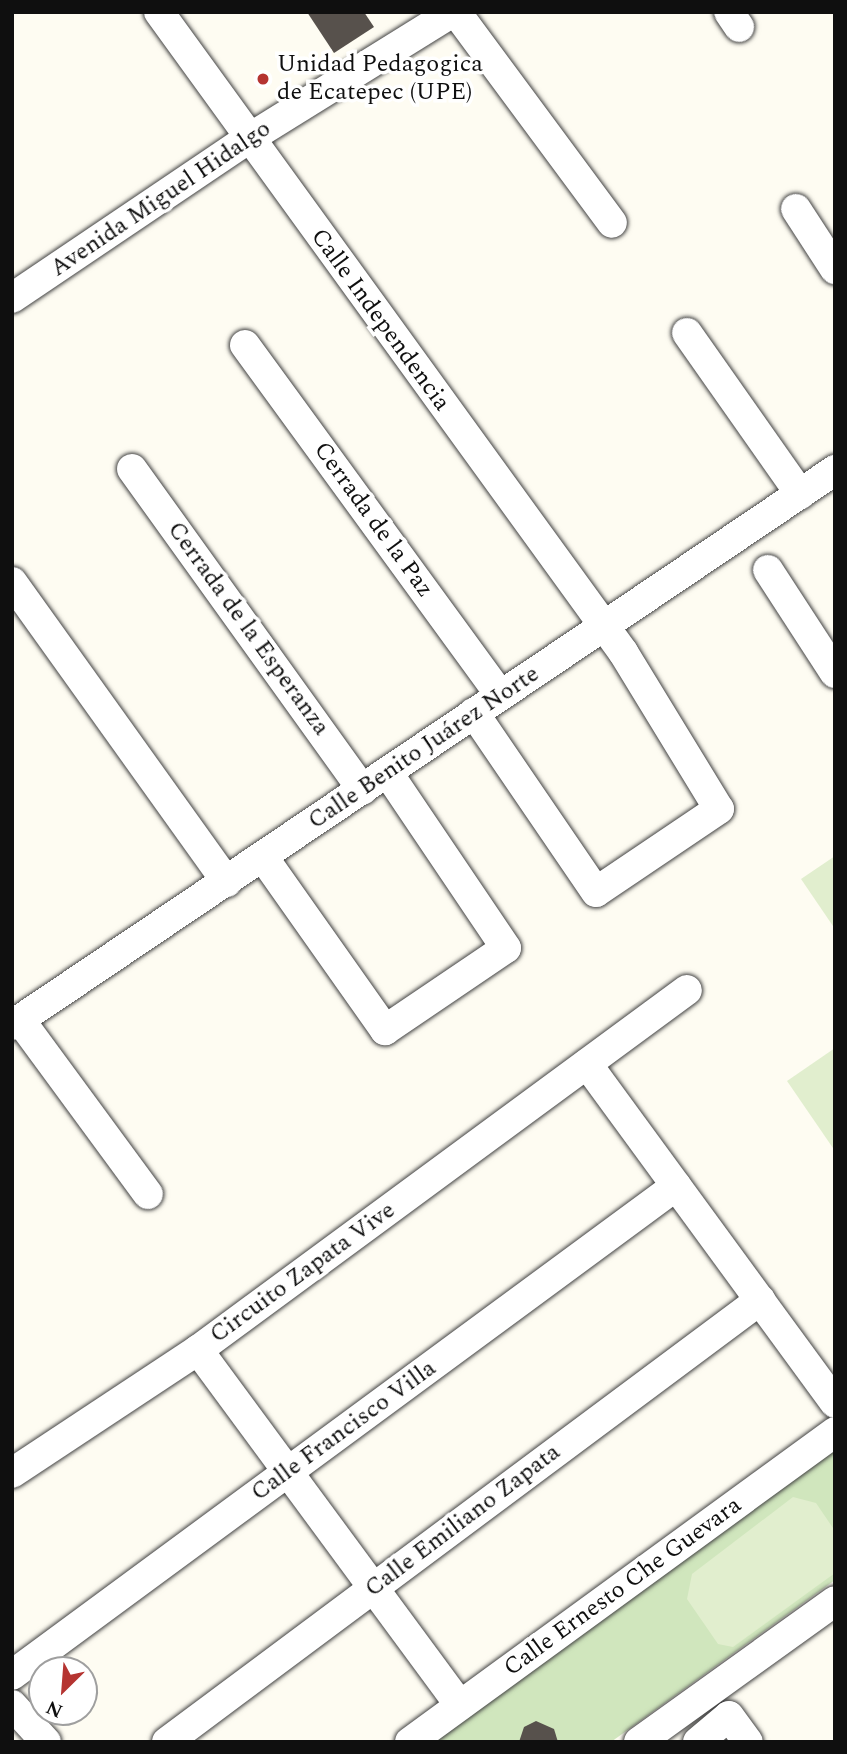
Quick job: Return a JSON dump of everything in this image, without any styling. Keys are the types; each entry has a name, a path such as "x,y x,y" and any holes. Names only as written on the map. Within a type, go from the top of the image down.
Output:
{"street":[{"name":"Calle Independencia","path":"159,12 248,139 603,626 719,809 596,892 474,713"},
{"name":"Avenida Miguel Hidalgo","path":"12,298 248,139 454,12"},
{"path":"454,12 612,223"},
{"path":"796,209 835,269"},
{"path":"687,333 800,494"},
{"name":"Cerrada de la Paz","path":"245,345 500,695"},
{"name":"Cerrada de la Esperanza","path":"132,469 363,790"},
{"name":"Calle Benito Juárez Norte","path":"16,1022 835,470"},
{"path":"768,570 835,673"},
{"path":"12,582 227,882"},
{"path":"263,857 386,1030 506,948 388,773"},
{"name":"Circuito Zapata Vive","path":"12,1473 198,1350 687,990"},
{"path":"16,1022 148,1194"},
{"path":"587,1064 835,1403"},
{"name":"Calle Francisco Villa","path":"12,1675 676,1186"},
{"name":"Calle Emiliano Zapata","path":"167,1742 760,1300"},
{"path":"198,1350 371,1590 460,1705"},
{"name":"Calle Ernesto Che Guevara","path":"410,1742 835,1432"},
{"path":"639,1742 835,1601"},
{"path":"12,1705 46,1742"},
{"path":"698,1742 729,1716 748,1742"}],"green space":[{"path":"835,856 835,929 801,879"},
{"path":"835,1048 835,1151 787,1081"},
{"path":"835,1447 835,1580 611,1742 431,1742"},
{"path":"793,1497 816,1503 835,1531 835,1573 733,1647 718,1644 687,1599 692,1574"}],"building":[{"path":"307,12 364,12 374,27 334,53"},
{"path":"536,1721 554,1729 558,1742 519,1742 524,1727"}],"place":[{"name":"Unidad Pedagogica de Ecatepec (UPE)","path":"263,79"}]}
